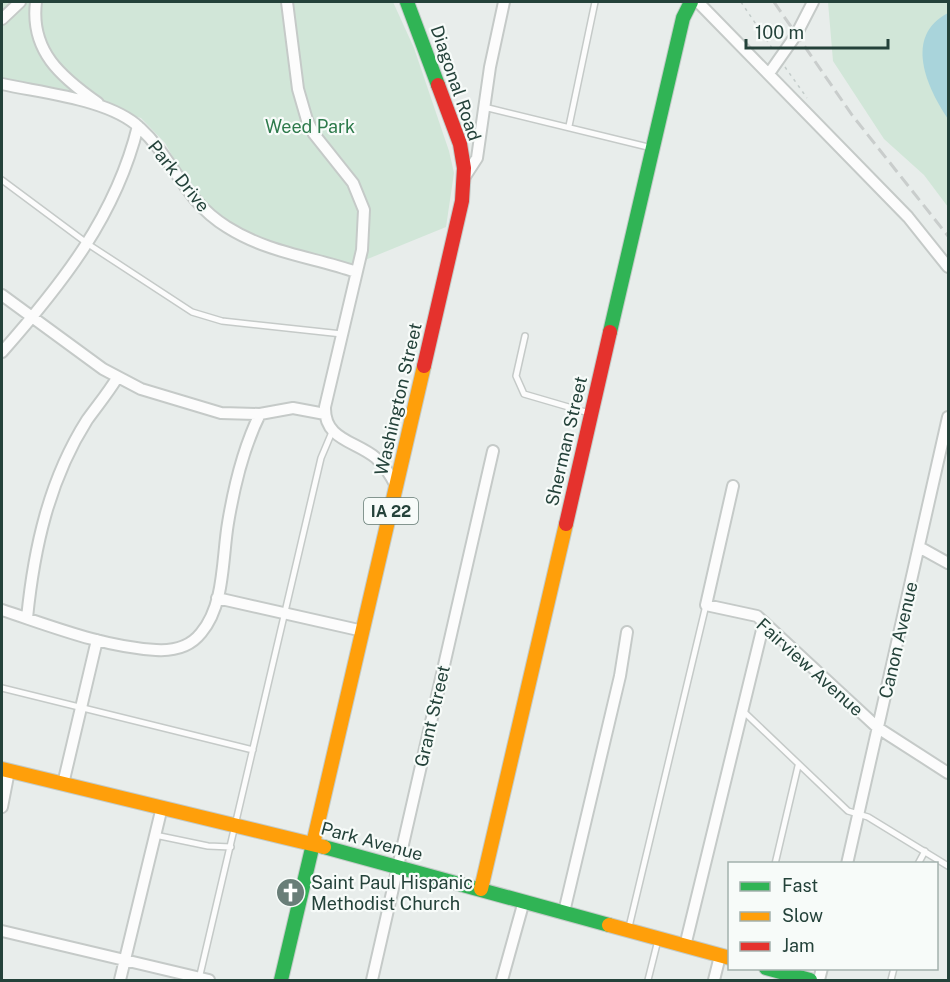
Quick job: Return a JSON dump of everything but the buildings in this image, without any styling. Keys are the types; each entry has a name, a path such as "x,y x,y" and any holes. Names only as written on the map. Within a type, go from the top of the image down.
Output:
{"main road":[{"name":"Diagonal Road","path":"407,2 455,125 464,178"},
{"name":"Sherman Street","path":"481,889 683,18 691,2"},
{"name":"Washington Street","path":"281,981 462,201 464,178"},
{"name":"Park Avenue","path":"5,770 399,866 725,957"},
{"path":"769,970 790,978 810,981"}],"street":[{"path":"2,19 20,2"},
{"path":"36,2 37,34 49,62 74,86 106,109"},
{"path":"287,2 298,89 304,114 314,134 352,183 361,199 364,233 325,414 332,432 376,458 396,486"},
{"name":"Washington Street","path":"464,178 477,158 484,107 504,2"},
{"path":"698,2 770,72 908,217 948,267"},
{"path":"770,72 796,35 813,2"},
{"name":"Park Drive","path":"2,84 106,109 138,126 198,204 227,228 288,255 356,272"},
{"path":"2,352 33,317 87,244 111,205 127,167 138,126"},
{"path":"2,295 117,378 178,401 221,413 260,414 293,408 325,414"},
{"path":"27,618 35,555 50,499 87,420 117,378"},
{"path":"2,610 97,640 157,650 178,648 202,633 217,598 234,490 260,414"},
{"name":"Canon Avenue","path":"847,862 948,417"},
{"name":"Grant Street","path":"372,981 494,451"},
{"path":"706,605 733,486"},
{"path":"919,548 948,563"},
{"path":"217,598 363,631"},
{"name":"Fairview Avenue","path":"706,605 752,615 764,622 878,728 948,773"},
{"path":"685,946 764,622"},
{"path":"564,912 620,676 627,632"},
{"path":"63,784 97,640"},
{"path":"2,807 5,770"},
{"path":"120,981 162,807"},
{"path":"502,981 524,901"},
{"path":"2,931 203,980"},
{"path":"714,981 725,957"}],"lane":[{"path":"569,126 595,2"},
{"path":"484,107 569,126 654,149"},
{"path":"2,180 87,244 192,312 222,321 342,334"},
{"path":"525,336 516,376 524,394 591,413"},
{"path":"203,980 235,825 284,613 321,458 332,432"},
{"path":"628,930 706,605"},
{"path":"2,688 252,750"},
{"path":"741,710 848,811 868,817 948,866"},
{"path":"776,862 798,766"},
{"path":"155,835 208,846 231,847"},
{"path":"919,862 925,851"},
{"path":"648,981 659,939"}],"path":[{"path":"741,2 809,101"}],"green space":[{"name":"Weed Park","path":"2,2 393,2 414,48 449,151 454,173 446,227 348,267 266,244 226,222 192,191 165,143 141,118 2,84"},
{"path":"828,2 948,2 948,207 924,175 884,139 833,61"}],"water":[{"path":"948,13 948,119 927,78 923,63 923,48 926,35 934,23"}],"railway":[{"path":"774,2 852,115 948,236"}],"traffic: fast":[{"path":"407,2 438,85"},
{"path":"610,332 683,18 691,2"},
{"path":"281,980 313,844"},
{"path":"324,847 609,925"},
{"path":"773,970 810,980"}],"traffic: slow":[{"path":"313,844 424,366"},
{"path":"481,889 566,524"},
{"path":"2,769 324,847"},
{"path":"609,925 728,957"}],"traffic: jam":[{"path":"424,366 462,201 464,168 460,144 438,85"},
{"path":"566,524 610,332"}],"place":[{"name":"Saint Paul Hispanic Methodist Church","path":"290,892"}]}
